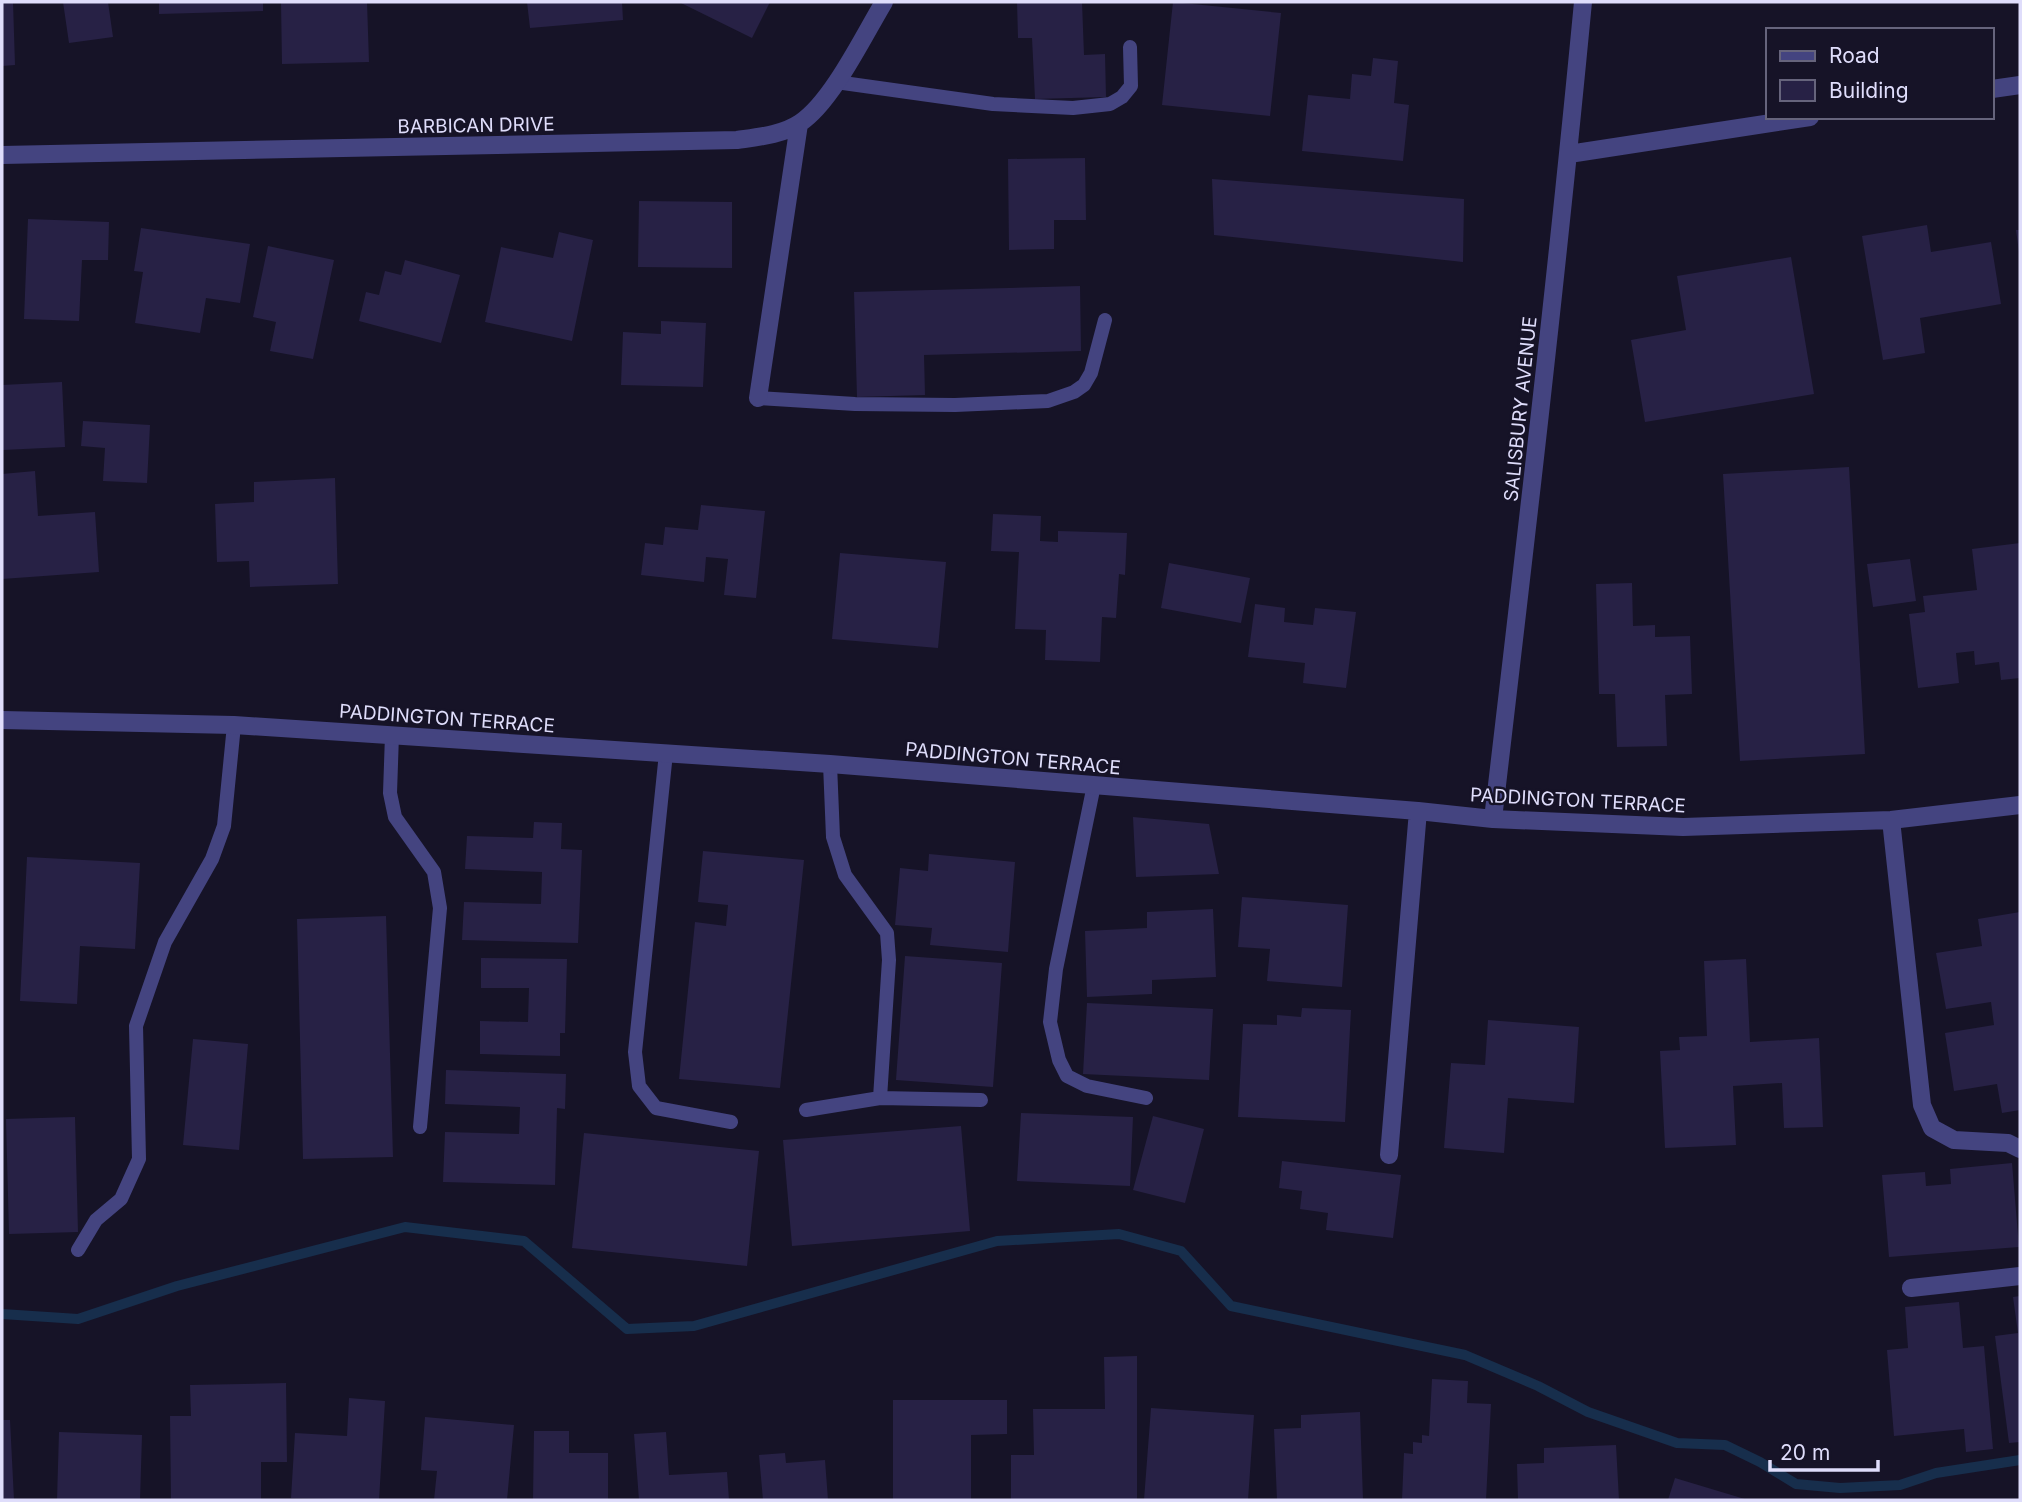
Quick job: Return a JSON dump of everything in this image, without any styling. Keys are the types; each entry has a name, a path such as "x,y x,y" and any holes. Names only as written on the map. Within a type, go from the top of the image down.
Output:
{"street":[{"name":"BARBICAN DRIVE","path":"2,155 737,140 769,135 799,124 813,111 836,82 884,2"},
{"name":"SALISBURY AVENUE","path":"1493,819 1535,469 1583,2"},
{"path":"1994,89 2020,85"},
{"path":"1569,155 1797,119"},
{"path":"758,398 799,124"},
{"name":"PADDINGTON TERRACE","path":"2,720 234,725 666,753 1094,785 1493,819 1683,827 1891,820 2020,805"},
{"path":"1389,1156 1418,811"},
{"path":"1891,820 1923,1105 1932,1128 1954,1140 2008,1143 2020,1149"},
{"path":"1911,1288 2020,1276"}],"lane":[{"path":"836,82 993,104 1073,108 1110,104 1122,97 1131,86 1130,47"},
{"path":"758,398 855,404 956,405 1048,401 1074,392 1084,385 1091,373 1105,320"},
{"path":"78,1250 96,1220 121,1199 139,1159 136,1026 165,942 212,859 224,826 234,725"},
{"path":"392,735 390,793 395,817 434,872 440,908 420,1127"},
{"path":"666,753 635,1052 639,1086 656,1108 731,1122"},
{"path":"830,764 833,837 845,875 887,933 889,960 880,1098"},
{"path":"1094,785 1056,969 1050,1022 1059,1060 1067,1076 1087,1086 1146,1098"},
{"path":"806,1110 880,1098 981,1100"}],"building":[{"path":"2,2 13,2 15,65 2,66"},
{"path":"63,2 108,2 113,37 69,43"},
{"path":"159,2 263,2 263,11 159,14"},
{"path":"281,2 367,2 369,62 282,64"},
{"path":"527,2 622,2 623,20 530,28"},
{"path":"679,2 770,2 752,38"},
{"path":"1017,2 1082,2 1084,55 1105,54 1106,97 1035,99 1032,38 1018,38"},
{"path":"1173,2 1281,13 1270,116 1162,105"},
{"path":"1373,58 1398,61 1394,103 1409,105 1403,161 1302,151 1308,95 1350,99 1352,74 1371,76"},
{"path":"1085,158 1086,220 1054,220 1054,249 1009,250 1008,159"},
{"path":"1212,179 1464,199 1463,262 1214,235"},
{"path":"639,201 732,202 732,268 638,267"},
{"path":"28,219 109,222 108,260 82,260 79,321 24,319"},
{"path":"1927,225 1931,252 1991,242 2001,304 1920,318 1925,353 1883,360 1862,236"},
{"path":"141,228 250,244 240,303 206,298 200,333 135,323 143,272 134,271"},
{"path":"2016,230 2020,230 2020,252 2019,252"},
{"path":"559,232 593,240 572,341 485,322 501,247 553,258"},
{"path":"268,246 334,260 313,359 270,351 276,322 253,317"},
{"path":"1791,257 1814,394 1645,422 1631,340 1686,330 1677,276"},
{"path":"405,260 460,275 441,343 359,321 366,292 379,295 385,271 401,275"},
{"path":"1080,286 1081,351 924,355 925,395 857,397 854,292"},
{"path":"661,321 706,323 703,387 621,385 623,332 661,334"},
{"path":"62,382 65,447 3,450 2,385"},
{"path":"83,421 150,425 147,483 103,481 105,448 81,446"},
{"path":"1849,467 1865,754 1740,761 1723,474"},
{"path":"35,471 38,516 95,512 99,572 2,579 2,474"},
{"path":"335,478 338,584 250,587 249,561 217,562 215,504 254,502 254,482"},
{"path":"701,505 765,511 756,598 724,595 728,559 706,557 704,582 641,575 645,543 663,545 665,527 698,530"},
{"path":"993,514 1041,516 1040,541 1058,542 1058,531 1127,533 1125,575 1119,574 1116,618 1102,617 1100,662 1045,660 1046,630 1015,629 1019,552 991,551"},
{"path":"2020,543 2020,678 2001,680 1999,662 1975,665 1974,651 1956,653 1959,683 1918,688 1909,614 1925,612 1923,596 1977,590 1972,549"},
{"path":"840,553 946,562 938,648 832,639"},
{"path":"1910,559 1916,601 1873,607 1867,564"},
{"path":"1169,563 1250,578 1241,623 1161,608"},
{"path":"1632,583 1633,626 1655,625 1655,637 1690,636 1692,694 1665,695 1667,746 1617,747 1615,694 1599,694 1596,584"},
{"path":"1255,604 1285,608 1284,622 1313,625 1315,608 1356,612 1346,688 1303,683 1305,663 1248,657"},
{"path":"1133,817 1209,824 1219,874 1136,877"},
{"path":"534,822 562,823 561,849 582,850 578,943 462,940 464,902 541,904 542,872 465,869 467,836 533,838"},
{"path":"703,851 804,860 780,1088 679,1079 695,922 726,926 728,905 698,902"},
{"path":"929,854 1015,862 1008,952 930,945 932,928 895,925 900,868 928,871"},
{"path":"27,857 140,863 135,949 80,946 77,1004 20,1001"},
{"path":"1242,897 1348,905 1342,987 1267,981 1270,949 1238,947"},
{"path":"1213,909 1216,977 1152,980 1152,994 1087,997 1085,931 1147,928 1147,912"},
{"path":"2020,912 2020,1110 2002,1113 1997,1084 1954,1091 1945,1033 1994,1025 1991,1002 1946,1009 1936,953 1982,946 1978,919"},
{"path":"386,916 393,1157 303,1159 297,919"},
{"path":"905,956 1002,963 993,1087 896,1080"},
{"path":"481,958 567,959 565,1033 560,1033 560,1056 480,1054 480,1021 528,1022 529,988 481,988"},
{"path":"1746,959 1750,1042 1819,1038 1823,1127 1784,1128 1782,1083 1733,1086 1736,1145 1665,1148 1660,1051 1680,1050 1679,1037 1707,1036 1704,961"},
{"path":"1087,1003 1213,1009 1209,1080 1083,1074"},
{"path":"1302,1008 1351,1010 1345,1122 1238,1117 1243,1024 1277,1025 1277,1015 1301,1017"},
{"path":"1488,1020 1579,1027 1574,1103 1508,1098 1504,1153 1444,1148 1451,1063 1485,1065"},
{"path":"193,1039 248,1044 239,1150 183,1145"},
{"path":"446,1070 566,1074 565,1109 557,1108 555,1185 443,1182 445,1132 519,1134 520,1107 445,1104"},
{"path":"1021,1113 1133,1117 1130,1186 1017,1181"},
{"path":"1153,1116 1204,1129 1185,1203 1133,1190"},
{"path":"75,1117 78,1232 9,1234 6,1119"},
{"path":"961,1126 970,1231 792,1246 783,1140"},
{"path":"584,1133 759,1151 747,1266 572,1248"},
{"path":"1282,1161 1401,1175 1393,1238 1326,1230 1328,1213 1300,1209 1302,1191 1279,1188"},
{"path":"2012,1163 2019,1247 1889,1257 1882,1175 1925,1172 1926,1186 1951,1184 1950,1169"},
{"path":"2020,1296 2020,1442 2009,1443 1995,1336 2018,1333 2013,1297"},
{"path":"1959,1302 1963,1348 1984,1346 1993,1449 1966,1452 1964,1429 1894,1436 1887,1350 1908,1348 1905,1307"},
{"path":"1137,1356 1137,1500 1011,1500 1011,1455 1034,1455 1033,1409 1105,1409 1104,1357"},
{"path":"1432,1379 1468,1381 1467,1403 1491,1404 1486,1500 1402,1500 1404,1453 1413,1454 1413,1442 1422,1443 1422,1435 1429,1436"},
{"path":"286,1383 287,1462 261,1462 261,1500 171,1500 170,1416 191,1416 190,1385"},
{"path":"349,1398 385,1401 379,1500 291,1498 295,1433 347,1436"},
{"path":"893,1400 1007,1400 1007,1434 971,1435 971,1500 893,1500"},
{"path":"1151,1408 1254,1415 1248,1500 1144,1500"},
{"path":"1360,1412 1363,1500 1277,1500 1274,1429 1301,1428 1301,1415"},
{"path":"425,1417 514,1425 507,1500 434,1500 437,1471 421,1470"},
{"path":"2,1420 10,1420 14,1500 2,1500"},
{"path":"534,1431 569,1431 569,1453 608,1453 608,1500 533,1500"},
{"path":"59,1432 142,1435 140,1500 57,1500"},
{"path":"666,1432 669,1475 727,1472 729,1500 639,1500 634,1434"},
{"path":"1616,1445 1619,1500 1518,1500 1517,1464 1544,1463 1544,1448"},
{"path":"785,1453 786,1463 825,1460 828,1500 763,1500 759,1455"},
{"path":"1675,1478 1748,1500 1668,1500"}],"waterway":[{"path":"2,1314 78,1319 177,1286 405,1227 524,1241 627,1329 694,1326 997,1241 1119,1234 1181,1251 1231,1306 1465,1355 1538,1386 1588,1412 1677,1443 1725,1445 1796,1484 1840,1488 1900,1485 1936,1473 2020,1460"}]}
